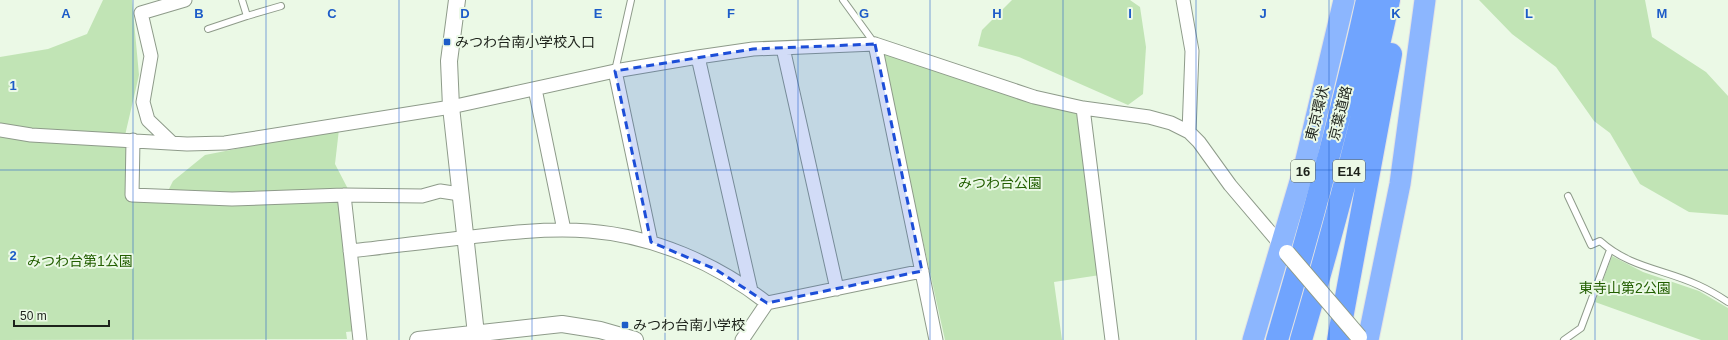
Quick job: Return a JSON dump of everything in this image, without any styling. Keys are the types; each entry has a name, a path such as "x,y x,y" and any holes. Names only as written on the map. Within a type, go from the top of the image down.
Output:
{"highway":[{"name":"東京環状","path":"1253,340 1284,249 1344,0"},
{"name":"京葉道路","path":"1277,340 1306,241 1332,143 1367,0"},
{"name":"京葉道路","path":"1301,340 1356,144 1389,0"},
{"path":"1327,340 1353,266 1399,0"},
{"path":"1356,339 1400,184 1425,0"},
{"path":"1353,266 1356,339"}],"street":[{"path":"172,143 148,120 143,102 151,56 142,13 185,0"},
{"path":"457,0 449,61 451,107 477,337"},
{"path":"1182,0 1192,51 1189,132"},
{"path":"875,44 936,340"},
{"path":"0,130 31,135 172,143 225,144 451,107 615,71 698,57 753,49 875,44 1034,97 1083,108 1149,117 1171,123 1189,132 1199,142 1230,186 1284,249 1356,339"},
{"path":"783,48 837,289"},
{"path":"698,57 751,291"},
{"path":"615,71 651,242"},
{"path":"535,89 564,230"},
{"path":"1083,108 1112,340"},
{"path":"133,140 132,195 232,199 344,195 422,196 440,191 460,194"},
{"path":"344,195 360,340"},
{"path":"350,251 509,232 564,230 590,231 651,242 694,259 751,291 766,303"},
{"path":"742,340 766,303 922,271"},
{"path":"418,340 477,337 562,324 600,335 635,340"}],"lane":[{"path":"242,0 247,16"},
{"path":"615,71 631,0"},
{"path":"843,0 875,44"},
{"path":"208,29 281,6"},
{"path":"1568,196 1591,245 1600,241 1610,250 1646,268 1698,285 1728,302"},
{"path":"1564,340 1582,328 1610,250"}],"highlighted area":[{"path":"875,44 922,271 767,303 715,269 651,242 615,71 753,49"}],"green space":[{"name":"みつわ台第1公園","path":"103,0 132,0 139,75 123,144 131,144 128,197 164,199 173,181 205,155 339,129 335,164 348,189 342,198 356,331 346,332 347,339 0,340 0,57 48,49 87,34"},
{"path":"1012,0 1130,0 1140,7 1146,47 1143,94 1128,105 1019,57 978,46 982,30"},
{"path":"1479,0 1645,0 1652,37 1706,72 1728,96 1728,215 1689,212 1640,184 1610,133 1594,121 1556,67 1512,34"},
{"name":"みつわ台公園","path":"881,52 1080,114 1100,275 1054,282 1062,340 945,340"},
{"name":"東寺山第2公園","path":"1612,256 1643,272 1699,291 1728,308 1728,340 1701,340 1595,302"}],"place":[{"name":"みつわ台南小学校入口","path":"447,42"},
{"name":"みつわ台南小学校","path":"625,325"}]}
